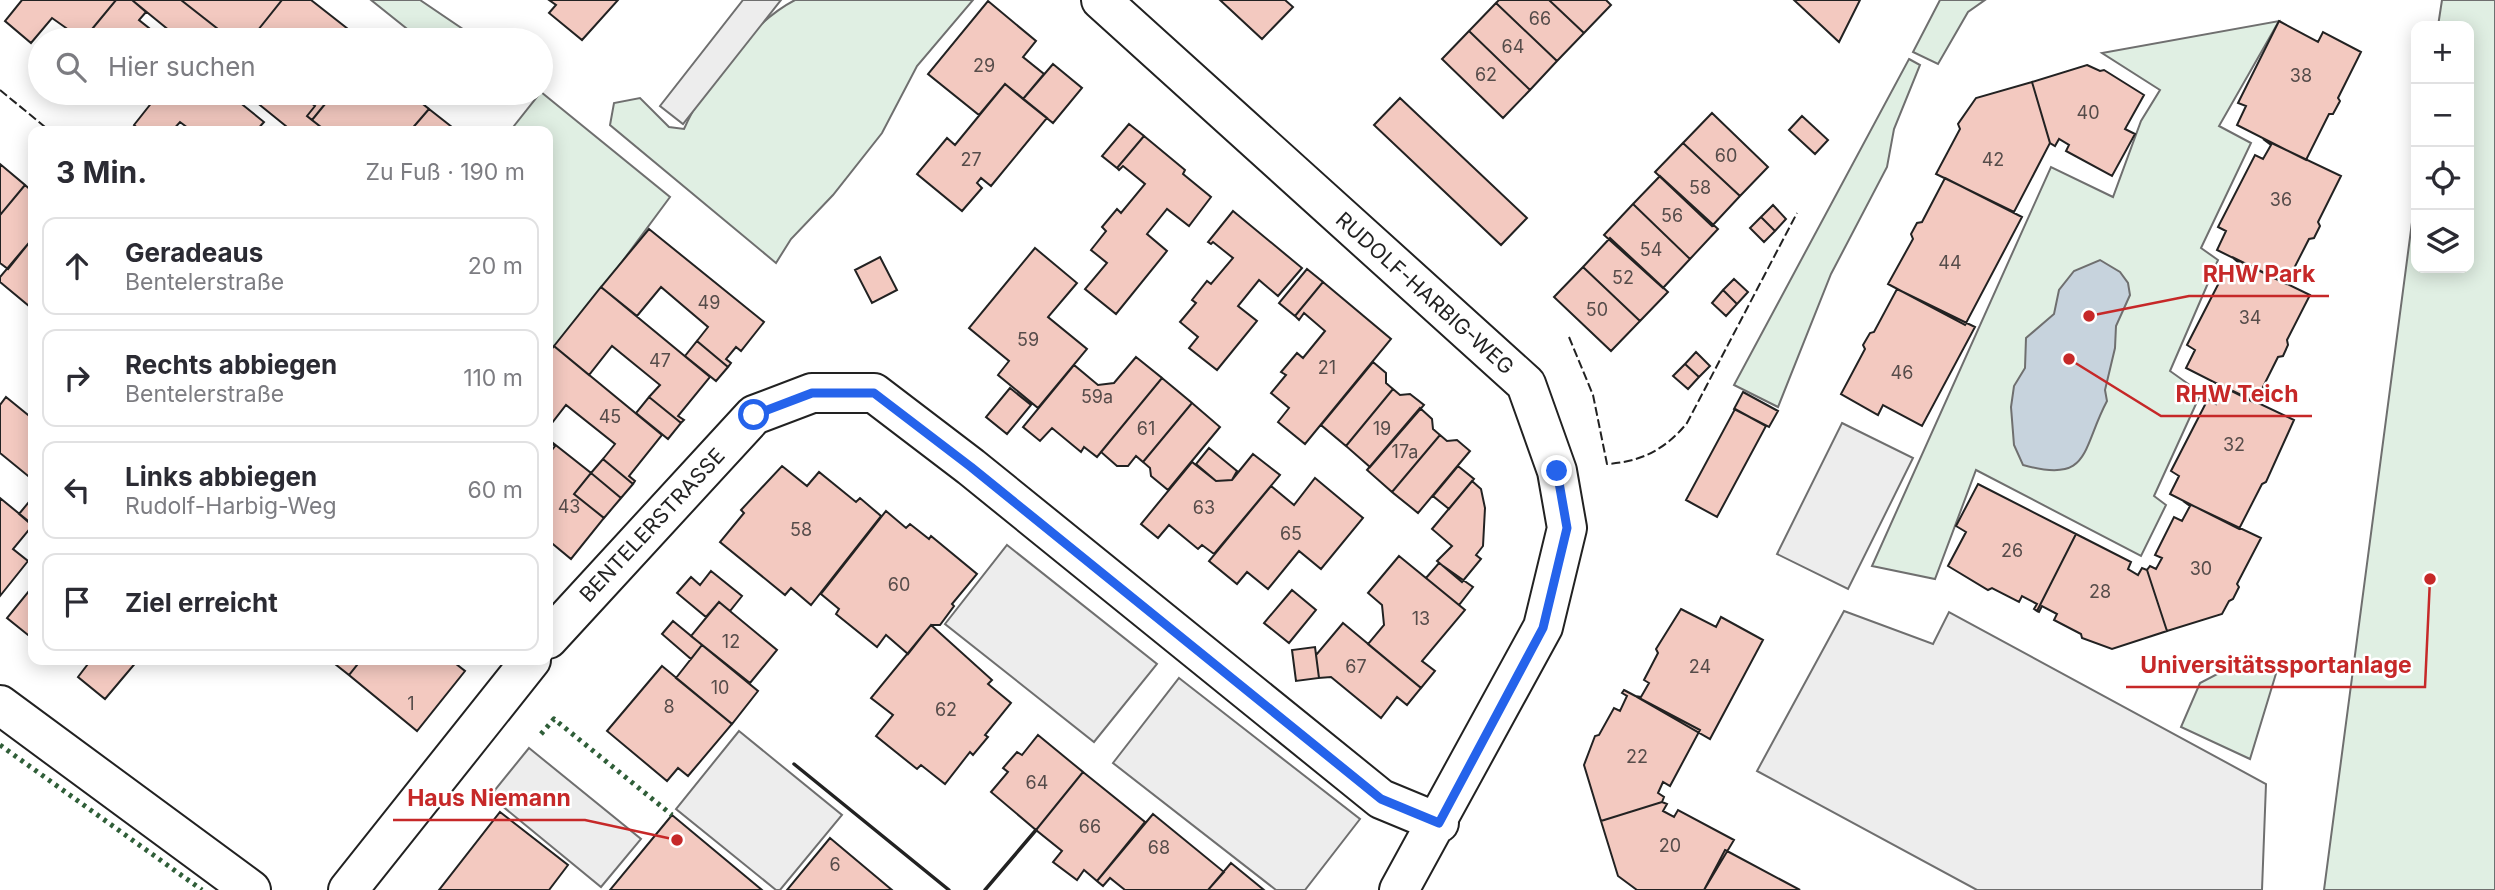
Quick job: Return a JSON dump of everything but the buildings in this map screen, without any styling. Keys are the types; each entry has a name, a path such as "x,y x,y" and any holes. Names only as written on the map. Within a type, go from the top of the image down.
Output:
{"street":[{"name":"RUDOLF-HARBIG-WEG","path":"1101,0 1526,384 1557,471 1567,528 1543,628 1439,823 1399,890"},
{"name":"BENTELERSTRASSE","path":"553,630 754,415 812,393 874,393 971,467 1381,799 1439,823"},
{"name":"BENTELERSTRASSE","path":"348,890 525,665"},
{"path":"0,705 251,890"}],"green space":[{"path":"371,0 420,0 461,28 406,28"},
{"path":"795,0 973,0 917,66 882,133 833,195 791,239 776,263 610,125 614,103 640,98 669,127 684,129 703,94 730,57 762,23"},
{"path":"1940,0 1985,0 1968,12 1938,64 1913,52"},
{"path":"2442,0 2495,0 2495,890 2324,890 2411,230 2411,273 2474,273 2474,21 2439,21"},
{"path":"2279,21 2219,126 2251,143 2201,248 2218,260 2170,371 2201,393 2154,496 2166,505 2141,556 1976,470 1935,579 1872,566 2051,167 2113,197 2141,121 2160,90 2102,53"},
{"path":"1909,59 1920,65 1894,129 1887,167 1831,274 1778,407 1734,385"},
{"path":"553,102 670,197 553,355 553,126 514,126 531,105 553,105"},
{"path":"2246,659 2278,667 2250,759 2181,727 2200,683"}],"shaded area":[{"path":"743,0 781,0 683,124 660,106"},
{"path":"2100,260 2120,272 2128,283 2130,295 2116,326 2115,348 2105,390 2107,401 2087,448 2073,466 2061,470 2045,470 2023,465 2014,445 2011,407 2014,386 2025,368 2026,338 2054,314 2059,290 2074,271"},
{"path":"1842,423 1913,458 1848,589 1777,554"},
{"path":"1007,545 1157,664 1094,742 945,624"},
{"path":"1844,611 1933,644 1949,612 2266,784 2262,890 1977,890 1757,771"},
{"path":"1179,678 1360,819 1305,890 1276,890 1113,763"},
{"path":"739,731 842,815 780,890 776,890 676,809"},
{"path":"529,748 641,839 601,887 490,796"}],"hedge":[{"path":"541,734 554,719 672,815"},
{"path":"0,745 202,890"}],"fence":[{"path":"0,90 44,126"},
{"path":"1569,337 1593,395 1607,464 1631,460 1652,452 1670,440 1687,423 1797,213"}],"wall":[{"path":"794,764 949,890"},
{"path":"985,890 1036,830"}],"place":[{"name":"RHW Park","path":"2089,316"},
{"name":"RHW Teich","path":"2069,359"},
{"name":"Universitätssportanlage","path":"2430,579"},
{"name":"Haus Niemann","path":"677,840"}],"route":[{"path":"754,415 812,393 874,393 971,467 1381,799 1439,823 1543,628 1567,528 1557,471"}]}
